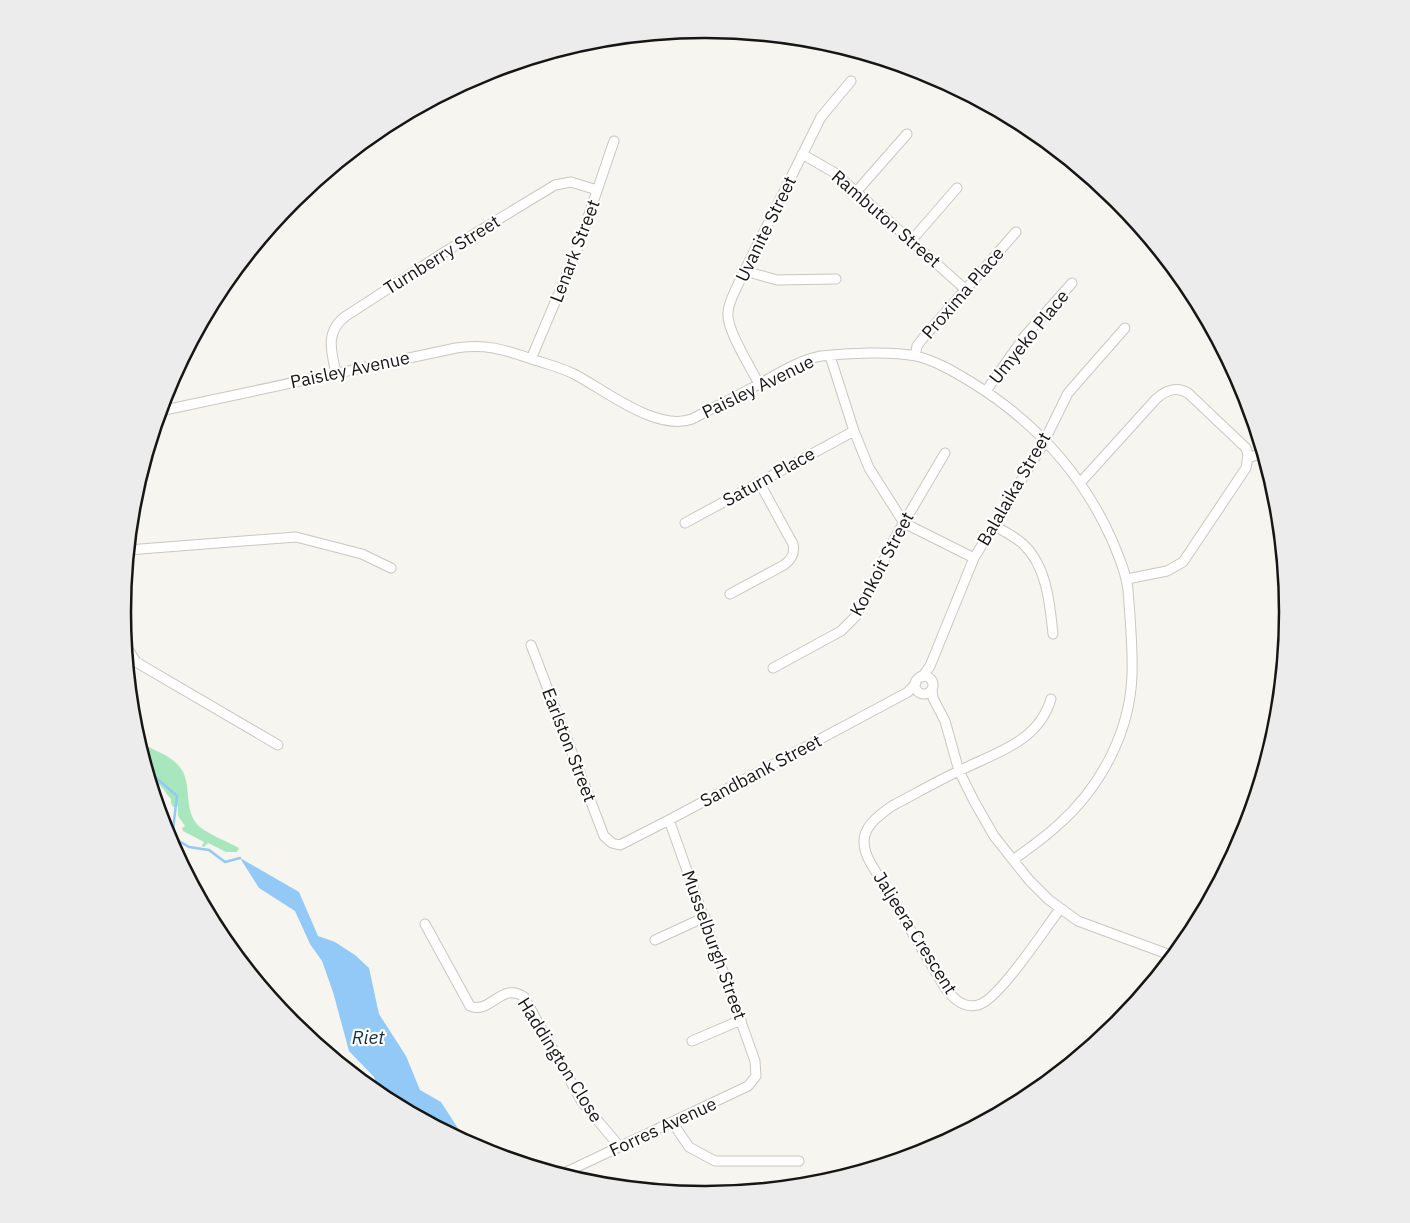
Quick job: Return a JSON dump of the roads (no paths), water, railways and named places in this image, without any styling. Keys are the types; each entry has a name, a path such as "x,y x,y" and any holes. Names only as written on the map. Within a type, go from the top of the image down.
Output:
{"street":[{"name":"Uvanite Street","path":"759,384 730,326 728,319 729,306 823,113 851,82"},
{"path":"856,192 907,134"},
{"name":"Lenark Street","path":"531,359 575,255 614,141"},
{"name":"Rambuton Street","path":"802,154 830,168 966,290"},
{"name":"Turnberry Street","path":"336,373 331,349 331,337 337,324 346,316 443,253 555,185 571,182 597,190"},
{"path":"911,241 957,188"},
{"name":"Proxima Place","path":"916,356 919,342 1016,232"},
{"path":"745,271 777,280 836,279"},
{"name":"Umyeko Place","path":"986,391 1024,337 1072,283"},
{"name":"Balalaika Street","path":"919,680 930,666 974,558 1041,448 1068,393 1125,328"},
{"name":"Paisley Avenue","path":"169,408 473,346 496,347 565,370 584,379 619,401 671,422 683,422 692,419 796,364 813,358 888,354 916,356 950,369 986,391 1021,417 1058,454 1080,483 1106,528 1127,579 1132,675 1128,704 1120,736 1100,777 1082,800 1057,827 1013,860"},
{"path":"830,356 854,431 869,468 904,523 974,558"},
{"path":"1080,483 1156,399 1165,391 1172,389 1183,390 1195,398 1246,448 1248,465 1181,563 1168,572 1127,579"},
{"name":"Saturn Place","path":"685,523 854,431"},
{"name":"Konkoit Street","path":"773,668 840,631 851,622 864,602 904,523 945,453"},
{"path":"1248,458 1257,455"},
{"path":"730,594 789,562 794,553 792,544 760,482"},
{"path":"995,526 1023,544 1031,553 1049,597 1053,634"},
{"path":"135,549 296,537 362,554 390,568"},
{"name":"Earlston Street","path":"531,645 604,836 612,843"},
{"path":"133,657 136,662 278,746"},
{"name":"Balalaika Street","path":"930,666 928,691 945,721 959,771 987,826 1013,860 1037,888 1060,909 1084,923 1166,953"},
{"path":"927,678 928,691 916,689 919,680 927,678"},
{"name":"Sandbank Street","path":"612,843 620,845 670,820 908,692 919,680"},
{"path":"908,692 928,691"},
{"path":"959,771 1010,747 1024,738 1041,722 1051,699"},
{"name":"Jaljeera Crescent","path":"959,771 884,812 868,827 864,838 864,846 870,862 952,997 965,1005 974,1005 989,999 1005,982 1060,909"},
{"name":"Musselburgh Street","path":"670,820 741,1020 757,1071"},
{"path":"655,940 705,917"},
{"name":"Haddington Close","path":"425,924 470,1006 480,1008 509,992 514,992 524,997 582,1102 620,1147"},
{"path":"692,1041 741,1020"},
{"name":"Forres Avenue","path":"572,1169 748,1086 754,1080 757,1071"},
{"path":"672,1122 689,1146 715,1161 799,1161"}],"water":[{"name":"Riet","path":"240,858 299,892 318,936 335,942 355,955 369,968 379,1014 406,1056 420,1090 441,1102 459,1130 418,1109 386,1089 375,1081 374,1077 349,1051 333,992 322,961 310,944 295,911 259,888"}],"waterway":[{"name":"Riet","path":"156,778 177,796 173,827"},
{"name":"Riet","path":"180,841 189,847 209,850 225,862 240,858"}]}
